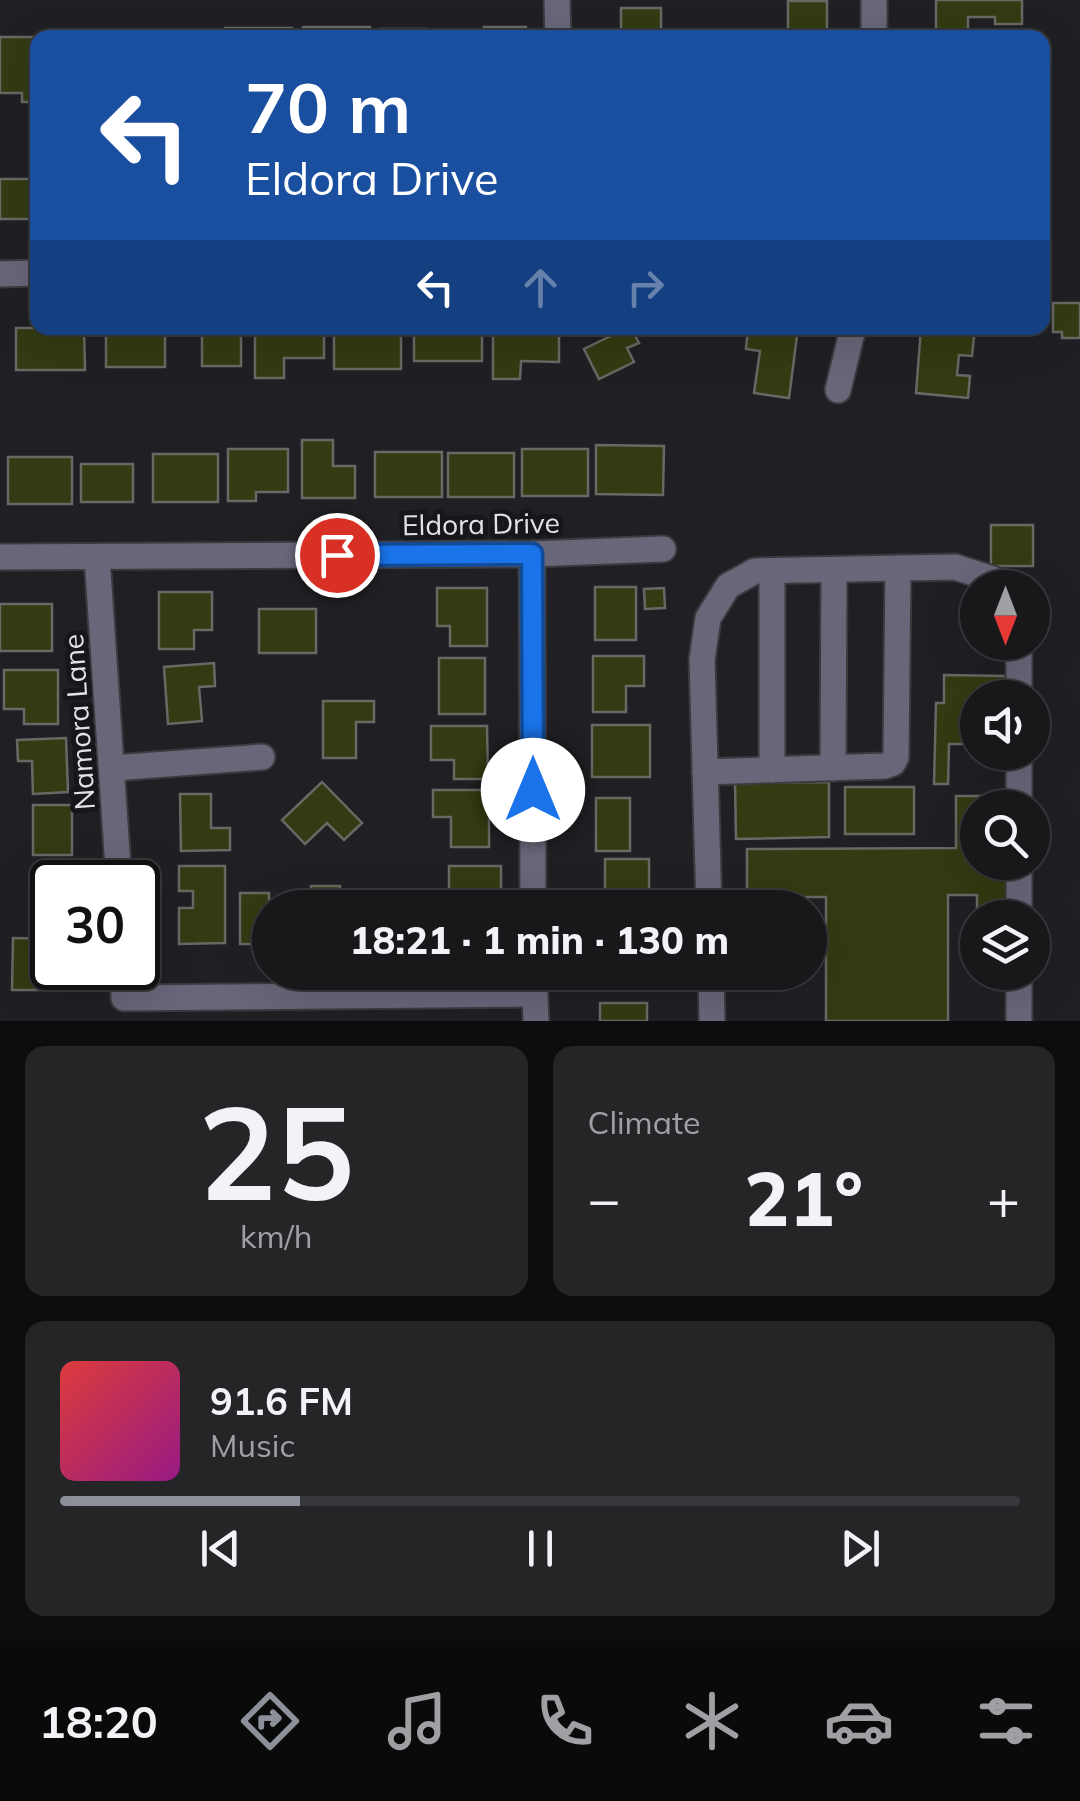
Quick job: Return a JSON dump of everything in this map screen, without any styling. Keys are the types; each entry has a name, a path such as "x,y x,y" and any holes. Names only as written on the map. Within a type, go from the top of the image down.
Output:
{"street":[{"path":"557,0 558,30"},
{"path":"874,0 874,30"},
{"path":"0,274 30,273"},
{"path":"838,390 850,335"},
{"name":"Eldora Drive","path":"0,556 663,550"},
{"path":"532,554 534,890"},
{"name":"Namora Lane","path":"98,557 118,860"},
{"path":"708,890 702,660 708,618 728,586 754,571 955,567 965,570"},
{"path":"705,772 893,763 898,568"},
{"path":"833,768 834,570"},
{"path":"772,571 772,770"},
{"path":"114,768 262,757"},
{"path":"124,990 124,998 343,990"},
{"path":"534,990 536,1021"},
{"path":"711,990 712,1019 738,1021"},
{"path":"1019,990 1019,1021"}],"building":[{"path":"936,0 1022,0 1022,24 995,24 995,17 968,17 968,30 936,30"},
{"path":"788,1 827,1 827,30 788,30"},
{"path":"621,8 661,8 661,30 621,30"},
{"path":"303,27 370,27 370,30"},
{"path":"484,27 526,27 526,30"},
{"path":"225,28 292,28 292,30"},
{"path":"0,37 30,37 30,102 22,102 22,93 0,93"},
{"path":"0,179 30,179 30,219 0,219"},
{"path":"1053,303 1080,303 1080,338 1062,338 1062,332 1053,332"},
{"path":"16,328 30,328 30,335 84,335 85,370 16,370"},
{"path":"106,335 165,335 165,367 106,367"},
{"path":"202,335 241,335 241,366 202,366"},
{"path":"255,335 324,335 324,358 284,358 284,378 255,378"},
{"path":"334,335 401,335 401,369 334,369"},
{"path":"414,335 482,335 482,361 414,361"},
{"path":"493,335 559,335 559,362 521,361 520,379 493,379"},
{"path":"613,335 635,335 639,343 627,348 634,362 599,379 584,349"},
{"path":"747,335 797,335 789,398 754,393 760,351 746,349"},
{"path":"920,335 974,335 972,356 959,355 957,375 970,376 968,398 916,393"},
{"path":"302,440 333,440 333,466 355,466 355,498 302,498"},
{"path":"596,445 664,446 663,495 596,494"},
{"path":"228,449 288,449 288,492 256,492 256,501 228,501"},
{"path":"522,449 588,449 588,496 522,496"},
{"path":"375,452 442,452 442,497 375,497"},
{"path":"448,453 514,453 514,497 448,497"},
{"path":"153,454 218,454 218,502 153,502"},
{"path":"8,457 72,457 72,504 8,504"},
{"path":"81,464 133,464 133,502 81,502"},
{"path":"991,525 1033,525 1033,566 991,566"},
{"path":"595,587 636,587 636,640 595,640"},
{"path":"437,588 487,588 487,646 450,646 450,626 437,626"},
{"path":"664,588 665,608 645,609 644,589"},
{"path":"159,592 212,592 212,630 194,630 194,649 159,649"},
{"path":"0,604 52,604 52,651 0,651"},
{"path":"259,609 316,609 316,653 259,653"},
{"path":"593,656 644,656 644,686 626,686 626,712 593,712"},
{"path":"439,658 485,658 485,714 439,714"},
{"path":"214,663 215,686 199,687 202,721 168,724 164,667"},
{"path":"4,670 58,670 58,724 24,724 24,709 4,709"},
{"path":"944,675 1006,676 1006,680 960,680 960,744 949,744 948,784 934,784 936,703 944,703"},
{"path":"323,701 374,701 374,722 356,722 356,758 323,758"},
{"path":"592,725 650,725 650,777 592,777"},
{"path":"431,726 487,726 488,779 454,779 454,760 431,760"},
{"path":"66,738 68,792 33,794 32,761 18,761 17,740"},
{"path":"322,782 362,823 344,840 327,823 305,844 282,820"},
{"path":"829,782 829,837 736,839 735,783"},
{"path":"845,787 914,787 914,834 845,834"},
{"path":"433,790 489,790 489,847 451,847 451,817 433,817"},
{"path":"180,794 211,794 211,828 230,828 230,850 181,851"},
{"path":"956,796 960,796 960,880 1016,880 1016,900 948,895 948,1021 826,1021 827,890 747,890 747,849 956,848"},
{"path":"596,798 630,798 630,851 596,851"},
{"path":"33,805 72,805 72,855 33,855"},
{"path":"605,859 649,859 649,890 605,890"},
{"path":"179,866 225,866 225,943 179,944 179,908 193,908 193,891 179,891"},
{"path":"449,866 501,866 501,890 449,890"},
{"path":"311,886 340,886 340,890 311,890"},
{"path":"240,893 252,893 252,944 240,944"},
{"path":"13,938 30,938 30,990 12,990"},
{"path":"600,1003 647,1003 647,1021 600,1021"}],"route":[{"path":"337,555 532,554 533,790"}]}
